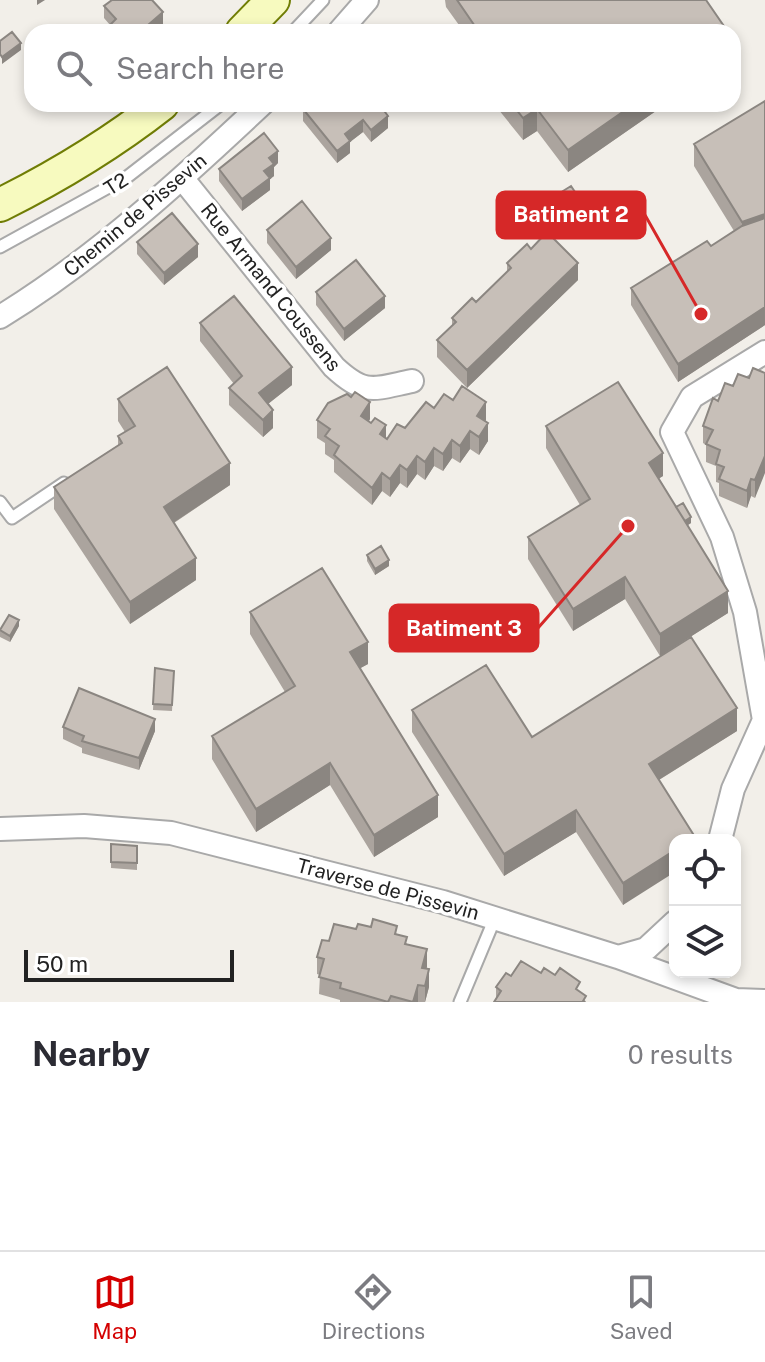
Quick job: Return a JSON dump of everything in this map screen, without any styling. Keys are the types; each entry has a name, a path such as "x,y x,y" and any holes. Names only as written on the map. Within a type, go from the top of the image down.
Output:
{"main road":[{"path":"250,24 273,0"},
{"path":"0,205 74,166 151,112"}],"street":[{"path":"346,24 367,0"},
{"name":"Chemin de Pissevin","path":"0,317 50,286 182,178 253,112"},
{"name":"Rue Armand Coussens","path":"182,178 334,367 356,388 368,390 412,381"},
{"path":"722,834 733,789 764,720 745,612 722,537 672,432 692,397 765,352"},
{"name":"Traverse de Pissevin","path":"0,829 84,826 171,833 345,875 618,957 736,1000 765,1001"},
{"path":"618,957 646,949 669,928"}],"lane":[{"path":"300,24 323,0"},
{"name":"T2","path":"0,247 127,177 211,112"},
{"path":"0,502 12,518 75,475"},
{"path":"460,1002 495,918"}],"building":[{"path":"112,0 152,0 163,12 149,24 111,24 116,19 104,6"},
{"path":"457,0 706,0 722,24 474,24"},
{"path":"12,32 21,43 2,57 0,41"},
{"path":"765,101 765,214 742,222 694,144"},
{"path":"305,112 385,112 388,116 371,130 363,120 345,134 350,141 337,151"},
{"path":"518,112 532,112 523,118"},
{"path":"539,112 623,112 568,150"},
{"path":"264,133 278,151 269,158 274,164 264,171 270,178 242,199 219,169"},
{"path":"571,186 579,198 562,208 555,196"},
{"path":"302,201 331,238 296,267 267,230"},
{"path":"172,213 198,244 164,273 137,242"},
{"path":"765,218 765,307 678,364 631,288 707,241 711,246 742,226"},
{"path":"547,232 578,263 467,370 437,340 456,322 452,318 472,298 476,302 511,268 507,263 527,244 531,249"},
{"path":"356,260 385,296 344,329 316,292"},
{"path":"234,296 292,367 259,393 273,410 263,420 229,388 242,376 200,323"},
{"path":"167,367 230,463 164,507 196,558 130,602 54,487 122,443 118,436 135,426 118,399"},
{"path":"753,368 765,373 765,456 747,491 719,479 724,467 716,464 720,450 706,444 713,430 703,426 713,398 718,401 725,383 733,386 738,374 749,378"},
{"path":"618,382 663,453 649,463 728,591 660,634 625,577 573,609 528,537 590,499 546,426"},
{"path":"462,386 486,402 477,416 488,423 479,437 470,431 460,446 452,440 443,454 434,448 425,462 417,456 407,470 400,465 390,479 382,473 372,488 334,455 339,446 325,436 330,429 317,420 328,403 347,394 351,397 355,392 370,402 361,416 371,423 375,418 386,425 380,434 387,439 397,424 405,428 426,402 434,408 444,394 453,400"},
{"path":"683,503 691,517 685,521 676,507"},
{"path":"381,546 389,560 375,569 367,555"},
{"path":"322,568 368,642 350,652 438,795 374,835 330,763 256,809 212,736 295,686 250,612"},
{"path":"9,615 19,620 10,636 0,630"},
{"path":"691,637 737,708 649,764 693,834 669,834 669,854 623,883 576,810 504,854 412,710 486,665 532,737"},
{"path":"155,668 174,671 172,705 153,704"},
{"path":"79,688 155,719 139,758 82,741 84,736 63,727"},
{"path":"111,844 137,846 137,863 111,862"},
{"path":"373,919 397,926 395,934 407,937 405,944 427,949 422,968 429,969 425,986 418,985 413,1002 391,996 388,1002 340,988 341,983 319,977 324,959 317,957 322,940 329,941 334,924 356,929 358,924 371,927"},
{"path":"521,961 541,973 544,968 555,975 560,968 580,982 576,989 586,996 585,1002 494,1002 501,991 496,987 506,973 511,976"}],"place":[{"name":"Batiment 2","path":"701,314"},
{"name":"Batiment 3","path":"628,526"}]}
